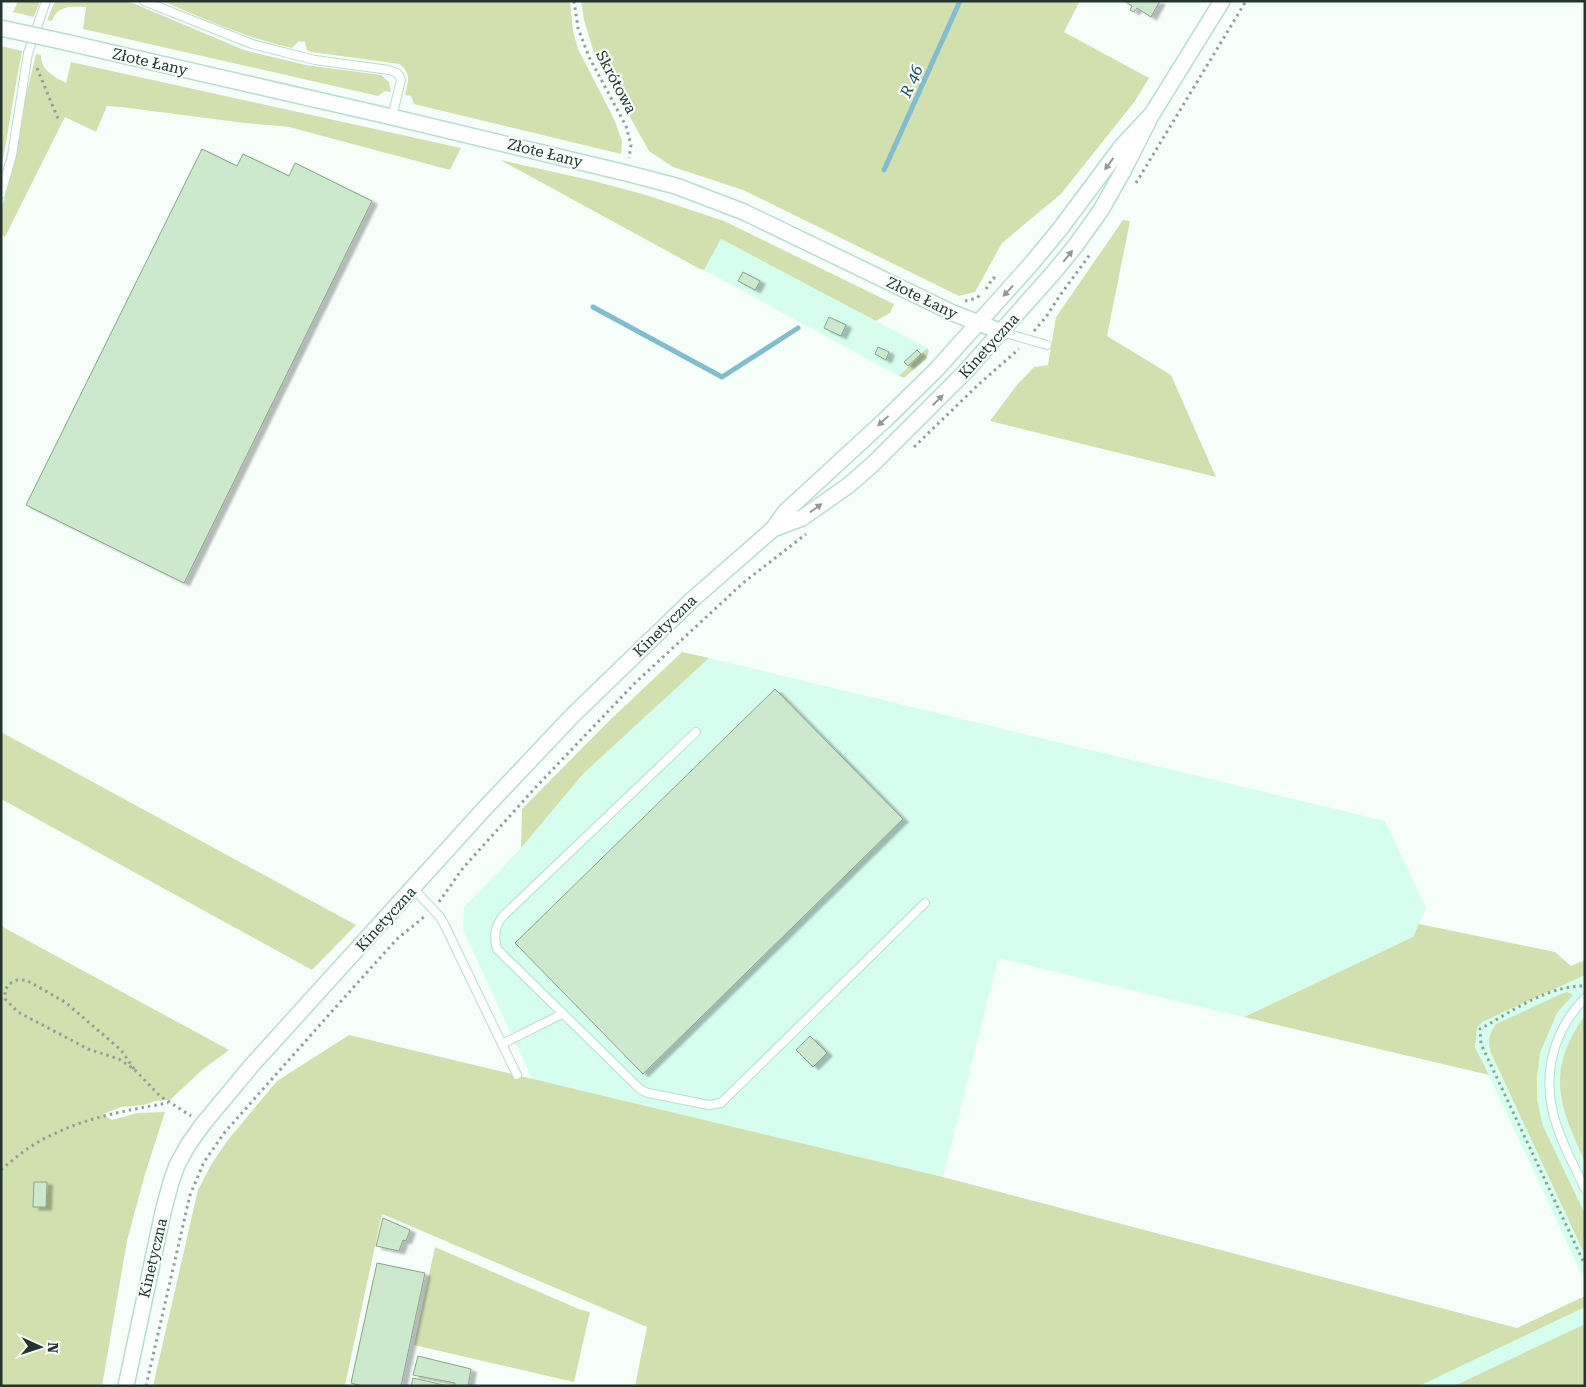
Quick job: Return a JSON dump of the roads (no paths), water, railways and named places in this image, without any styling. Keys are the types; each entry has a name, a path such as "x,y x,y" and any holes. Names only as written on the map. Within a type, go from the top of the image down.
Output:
{"street":[{"name":"Kinetyczna","path":"773,529 802,518 849,485 940,398 1002,332 1060,265 1096,217 1123,171 1152,114 1222,1"},
{"name":"Złote Łany","path":"1,28 392,117 676,186 744,212 952,313 1002,332"},
{"name":"Kinetyczna","path":"126,1386 171,1182 177,1165 202,1124 252,1065 485,808 573,715 693,599 773,529 785,512 921,385 1012,287 1043,250 1122,146 1152,114"}],"lane":[{"path":"1,194 12,155 28,53 46,1"},
{"path":"144,1 252,44 315,60 396,72 400,75 401,80 392,117"},
{"path":"1002,332 1047,346"},
{"path":"696,732 503,916 499,921 495,935 498,949 641,1090 709,1105 721,1103 925,903"},
{"path":"413,888 432,908 445,926 517,1075"},
{"path":"1585,998 1569,1017 1561,1032 1552,1054 1548,1082 1554,1120 1561,1140 1585,1189"},
{"path":"502,1044 562,1014"}],"waterway":[{"name":"R 46","path":"884,170 960,1"},
{"path":"593,307 722,377 798,328"}]}
